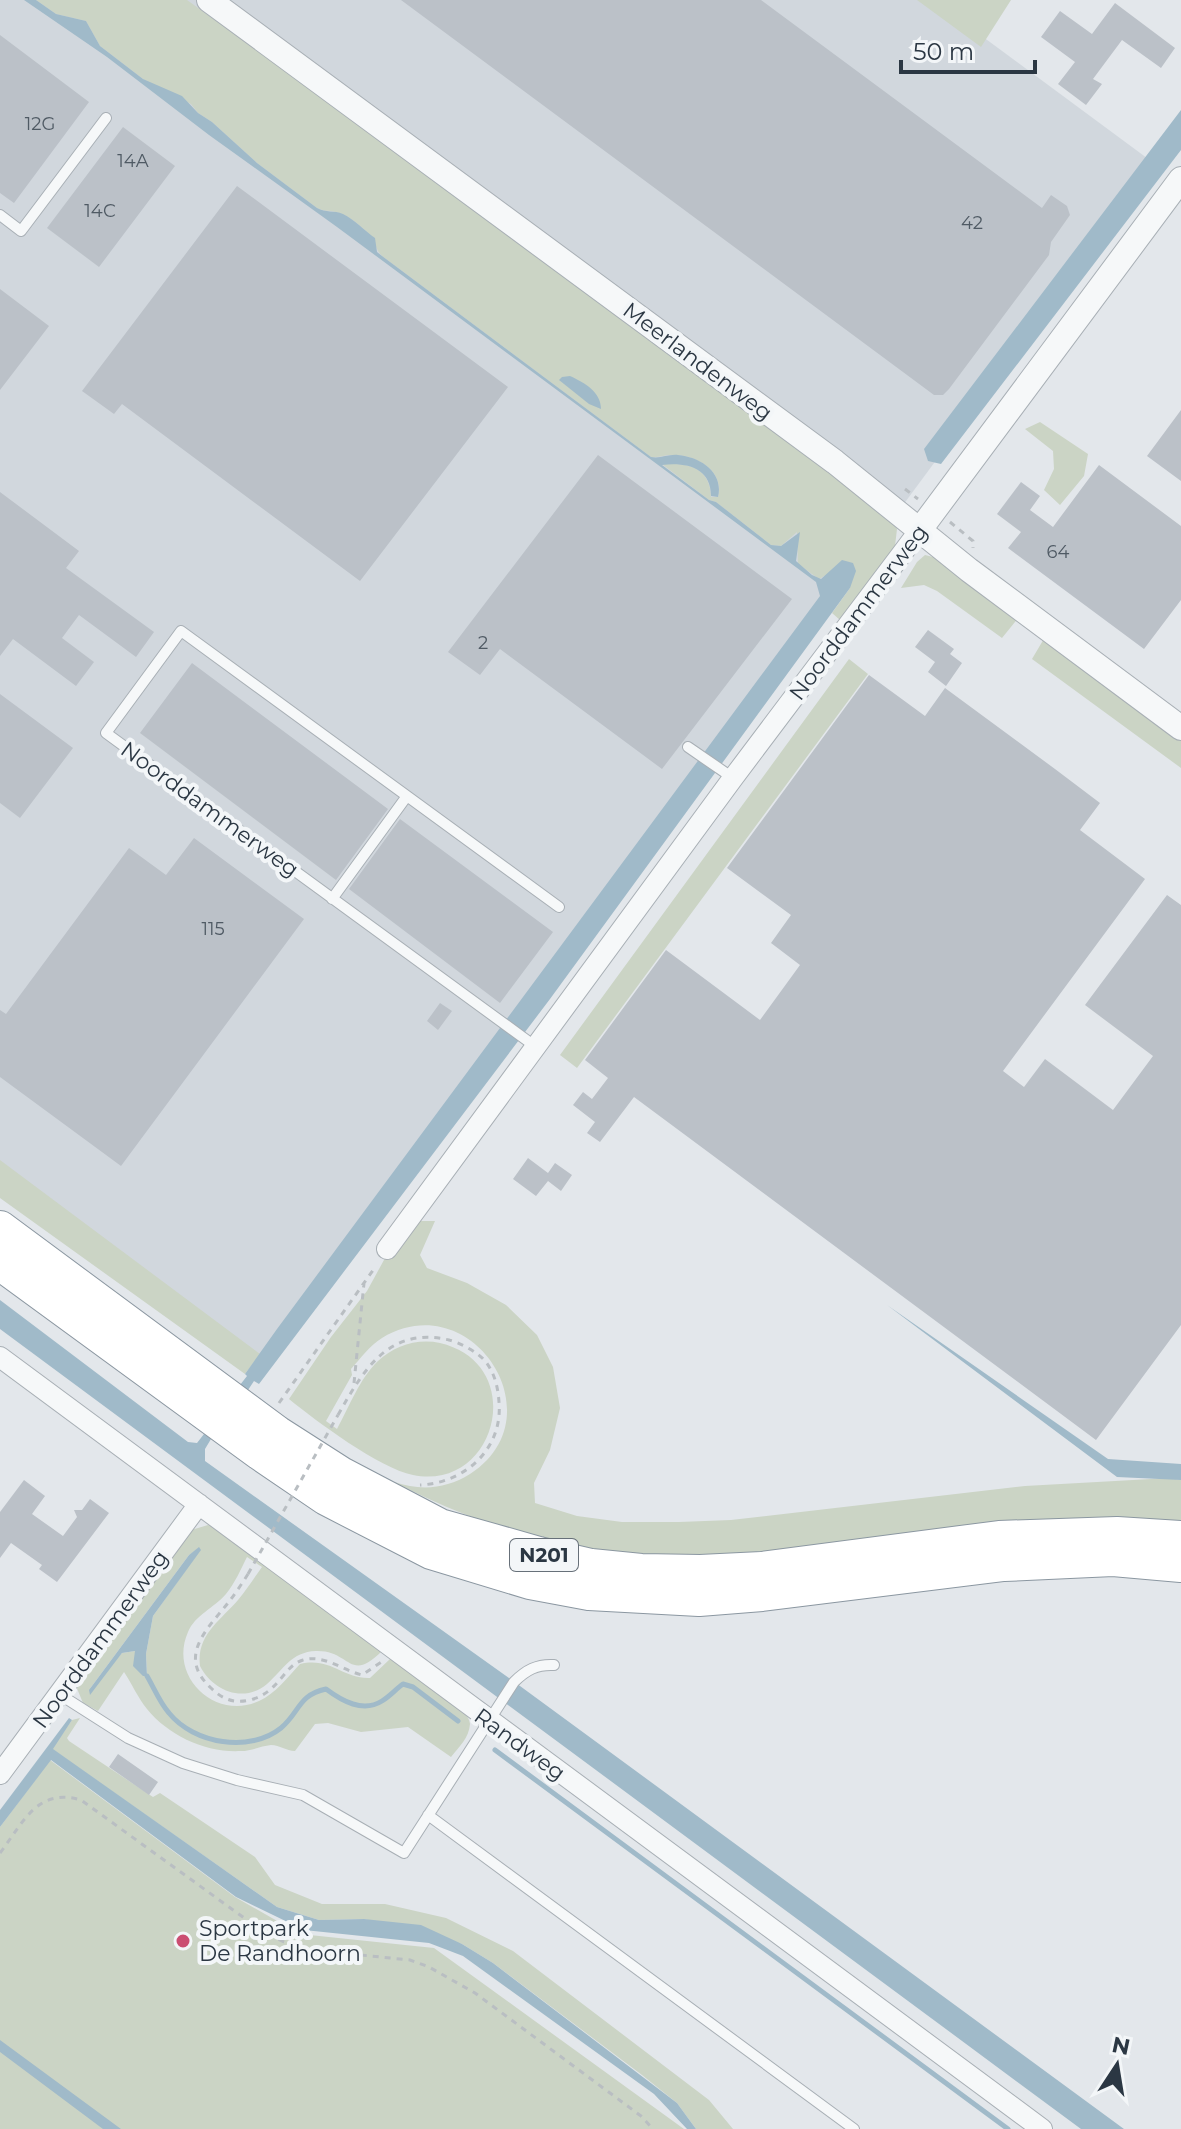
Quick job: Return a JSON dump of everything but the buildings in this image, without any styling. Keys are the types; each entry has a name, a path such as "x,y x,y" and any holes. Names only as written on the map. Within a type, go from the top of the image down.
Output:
{"highway":[{"name":"N201","path":"0,1228 277,1433 341,1474 440,1526 539,1554 591,1566 700,1572 762,1569 999,1538 1117,1534 1181,1538"},
{"name":"N201","path":"0,1263 215,1421 326,1498 431,1552 530,1582 589,1593 699,1599 1004,1564 1113,1559 1181,1565"}],"street":[{"name":"Meerlandenweg","path":"209,0 835,462 919,531 1181,728"},
{"name":"Noorddammerweg","path":"387,1249 730,776 919,531 1181,179"},
{"name":"Randweg","path":"0,1357 1042,2129"},
{"name":"Noorddammerweg","path":"0,1774 199,1504"}],"lane":[{"path":"0,215 21,231 106,118"},
{"name":"Noorddammerweg","path":"533,1045 106,733 181,631 559,907"},
{"path":"690,749 730,776"},
{"path":"332,899 407,796"},
{"path":"59,1694 128,1738 183,1763 237,1780 303,1795 404,1853 514,1682 530,1669 544,1664 554,1665"},
{"path":"428,1815 854,2129"}],"path":[{"path":"277,1406 387,1249"},
{"path":"354,1387 364,1283"},
{"path":"391,1648 380,1665 362,1675 315,1658 300,1660 274,1689 265,1695 239,1702 225,1699 204,1681 196,1666 200,1638 248,1574 365,1369 396,1344 418,1337 458,1342 485,1361 498,1385 500,1412 495,1435 486,1453 476,1464 450,1480 435,1484"},
{"path":"0,1853 36,1806 50,1797 64,1795 81,1800 274,1938 321,1951 410,1960 448,1977 475,1993 641,2116 653,2129"}],"shaded area":[{"path":"0,0 933,0 1155,164 269,1363 0,1163"}],"green space":[{"path":"36,0 187,0 492,219 894,521 897,529 895,546 840,620 832,613 850,588 826,575 819,579 798,564 797,532 781,546 771,545 662,464 696,469 707,479 711,497 718,497 717,479 706,466 680,455 651,457 382,256 371,236 354,221 340,213 317,208 257,163 191,104 143,79 100,46 86,21 56,14"},
{"path":"917,0 1011,0 981,47"},
{"path":"1040,422 1088,454 1084,476 1060,505 1044,490 1054,469 1053,451 1025,429"},
{"path":"925,555 937,558 1019,617 1002,638 937,591 924,585 901,588"},
{"path":"1045,637 1181,740 1181,768 1032,659"},
{"path":"849,659 868,674 577,1068 560,1055"},
{"path":"0,1160 260,1354 245,1374 0,1198"},
{"path":"417,1221 435,1221 420,1255 427,1268 467,1283 506,1305 537,1335 553,1367 560,1408 550,1450 534,1483 535,1503 577,1516 622,1522 731,1520 1025,1486 1169,1478 1181,1480 1181,1526 772,1557 687,1559 600,1551 558,1543 517,1532 435,1502 394,1482 414,1487 443,1485 470,1474 495,1449 506,1421 505,1391 493,1364 472,1342 446,1328 415,1326 382,1338 351,1369 352,1375 326,1421 337,1429 360,1384 372,1368 399,1347 414,1343 440,1343 468,1355 485,1375 493,1398 491,1423 482,1446 465,1464 442,1475 413,1475 399,1471 366,1454 289,1399 367,1291 390,1249"},
{"path":"208,1525 219,1529 382,1651 363,1665 350,1663 328,1652 307,1652 288,1662 258,1690 238,1693 220,1688 200,1666 202,1645 211,1629 238,1600 262,1567 247,1557 226,1594 195,1621 188,1632 184,1649 185,1665 190,1679 200,1691 212,1700 243,1706 270,1694 300,1664 320,1663 370,1678 394,1658 450,1698 467,1716 470,1724 466,1738 451,1757 408,1727 361,1732 328,1723 315,1724 295,1751 271,1745 245,1751 202,1746 177,1735 156,1719 124,1672 98,1711 83,1703 76,1686 188,1531","holes":["200,1550 153,1616 146,1654 147,1675 135,1651 122,1653 89,1690 189,1555"]},
{"path":"80,1718 67,1738 69,1741 153,1797 160,1793 255,1857 275,1885 322,1904 385,1904 446,1918 513,1951 709,2100 733,2129 696,2129 677,2103 642,2075 493,1963 462,1944 364,1919 319,1920 277,1907 52,1749 72,1720"},
{"name":"Sportpark De Randhoorn","path":"50,1760 235,1897 300,1934 434,1948 684,2129 0,2129 0,1827"}],"water":[{"path":"24,0 36,0 56,14 86,21 100,46 143,79 182,96 257,163 317,208 351,219 375,238 377,252 382,256 651,457 687,456 709,468 718,481 718,497 711,496 707,479 696,469 662,465 771,545 781,546 800,532 796,561 812,575 821,579 842,560 853,563 856,571 850,588 550,999 259,1384 254,1381 248,1390 240,1385 247,1376 245,1374 277,1329 820,596 816,582 107,57"},
{"path":"1181,110 1181,150 941,464 928,461 924,449"},
{"path":"570,376 595,393 601,409 589,404 559,380"},
{"path":"0,1300 188,1442 197,1443 204,1434 211,1439 205,1449 205,1461 520,1686 1124,2129 1081,2129 0,1329"},
{"path":"887,1305 1108,1459 1181,1464 1181,1480 1117,1477"},
{"path":"199,1547 201,1550 153,1616 146,1654 147,1676 133,1666 135,1651 122,1653 90,1695 89,1690 189,1555"},
{"path":"69,1718 72,1720 53,1749 277,1907 319,1920 364,1919 421,1925 462,1944 493,1963 677,2103 696,2129 687,2129 654,2094 463,1956 429,1943 304,1930 236,1897 51,1760 0,1827 0,1810"},
{"path":"0,2040 121,2129 103,2129 0,2052"}],"waterway":[{"path":"147,1676 163,1705 180,1724 207,1738 223,1742 254,1741 268,1736 281,1728 310,1695 326,1689 346,1701 367,1706 382,1701 403,1684 413,1687 458,1721"},
{"path":"495,1750 1008,2129"}],"place":[{"name":"Sportpark De Randhoorn","path":"183,1941"}]}
